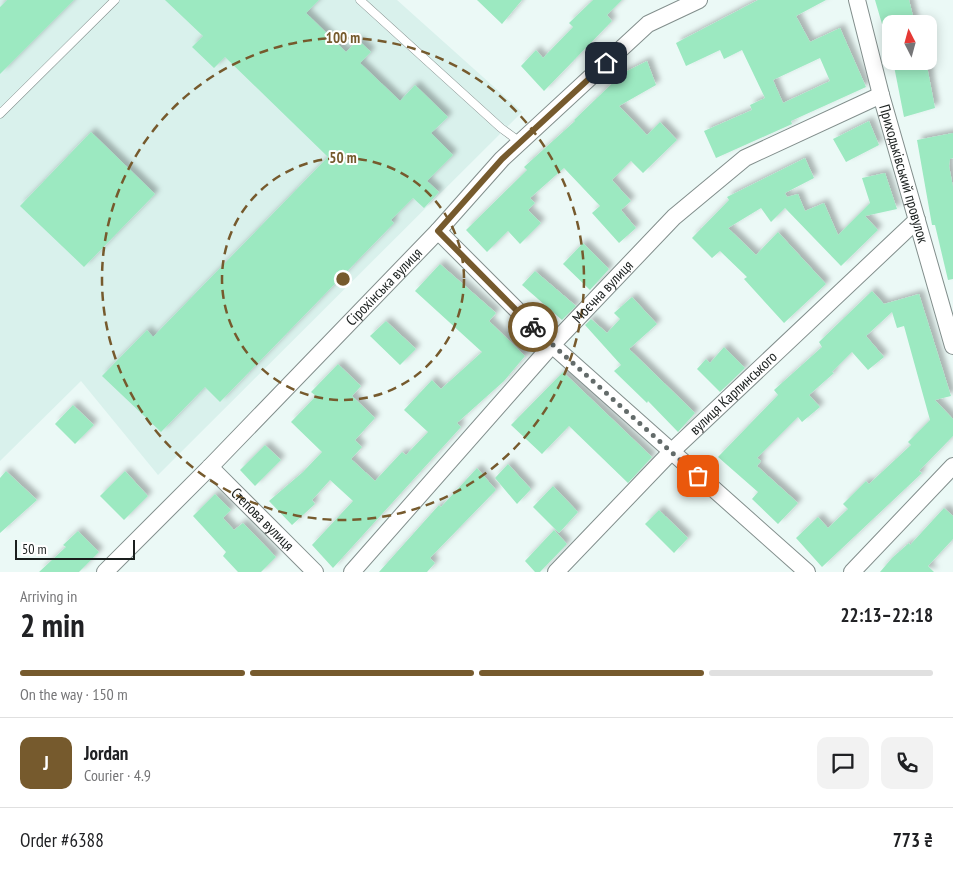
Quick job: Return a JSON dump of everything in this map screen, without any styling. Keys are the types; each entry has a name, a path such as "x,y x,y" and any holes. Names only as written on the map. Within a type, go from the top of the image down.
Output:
{"street":[{"name":"Сірохінська вулиця","path":"105,572 210,467 438,231 502,159 648,24 699,0"},
{"name":"Приходьківський провулок","path":"857,0 881,95 953,346"},
{"name":"Моєчна вулиця","path":"352,572 552,345 674,217 745,158 881,95"},
{"name":"вулиця Карпинського","path":"556,572 671,452 917,220"},
{"path":"438,231 552,345 807,572"},
{"path":"852,572 953,466"},
{"name":"Степова вулиця","path":"210,467 315,572"}],"lane":[{"path":"0,114 114,0"},
{"path":"360,0 501,128 520,142"}],"shaded area":[{"path":"0,0 397,0 522,112 158,475 81,381 0,461"}],"building":[{"path":"7,0 74,0 0,74 0,7"},
{"path":"165,0 319,0 306,13 346,52 358,40 371,52 360,63 400,101 415,85 448,117 431,133 453,155 427,181 439,192 424,208 413,198 391,220 394,223 220,402 205,387 161,432 102,376 147,330 153,337 328,157 225,57 214,68 192,47 203,36"},
{"path":"477,0 522,0 502,24"},
{"path":"593,0 622,0 607,15 612,21 544,91 521,66 536,50 543,58 573,27 569,23"},
{"path":"758,0 826,0 796,16 810,42 840,28 866,87 791,121 792,124 716,158 704,131 752,110 750,105 765,98 742,50 724,59 720,50 686,66 676,43","holes":["820,58 830,81 783,103 773,80"]},
{"path":"875,0 909,0 913,15 882,15 882,24"},
{"path":"647,61 656,85 619,106 647,135 660,122 677,140 643,173 631,161 612,180 631,201 621,210 636,228 619,243 592,213 600,206 564,168 530,198 535,203 528,210 541,223 520,244 508,231 487,252 466,230 527,170 524,167 575,121 623,73"},
{"path":"895,70 928,70 935,108 904,117"},
{"path":"869,121 879,145 846,162 833,139"},
{"path":"91,132 155,194 84,267 20,206"},
{"path":"953,133 953,158 950,159 949,166 953,187 953,279 948,280 935,225 932,225 917,140"},
{"path":"805,158 814,178 785,193 787,197 798,194 805,211 824,203 838,235 870,203 862,178 885,173 897,209 865,216 878,230 841,266 785,208 771,222 761,208 728,228 756,255 778,232 826,284 784,323 744,279 747,277 720,251 712,258 692,238 729,200 727,197"},
{"path":"583,243 609,269 590,290 563,264"},
{"path":"440,264 496,313 489,321 525,356 504,381 457,423 461,427 333,568 312,545 353,501 330,480 312,500 315,504 292,525 269,501 303,472 322,452 291,422 316,396 311,392 338,364 361,386 352,396 375,418 355,440 362,447 351,459 375,481 402,452 406,455 428,432 404,410 432,380 441,389 482,352 415,291"},
{"path":"535,271 576,306 562,320 522,285"},
{"path":"872,291 884,304 919,294 951,396 935,400 953,419 953,436 919,471 922,473 822,567 796,538 818,517 828,528 848,509 843,504 866,481 869,484 911,445 908,442 930,420 904,326 897,328 892,312 866,336 884,357 868,370 852,352 832,372 834,373 809,395 820,407 802,422 798,417 757,458 761,461 757,466 798,503 778,524 752,499 758,492 718,457 778,395 774,390 822,347 819,342"},
{"path":"632,297 657,324 629,349 695,413 678,432 648,401 647,403 614,371 621,365 585,325 591,319 607,333 620,319 614,313"},
{"path":"386,321 416,349 400,365 370,336"},
{"path":"724,347 745,368 720,392 697,369 706,359 710,363"},
{"path":"563,372 652,457 628,483 569,426 542,454 511,425"},
{"path":"73,405 94,425 75,444 55,424"},
{"path":"265,445 281,460 255,486 240,470"},
{"path":"508,464 531,489 517,504 495,478"},
{"path":"477,468 496,490 430,558 435,563 427,572 379,572 439,505 441,507"},
{"path":"6,471 37,500 0,533 0,478"},
{"path":"125,471 148,496 124,520 100,496"},
{"path":"553,486 578,512 559,533 533,507"},
{"path":"215,494 231,510 223,518 234,530 243,523 276,557 261,572 238,572 223,556 226,552 193,516"},
{"path":"944,508 953,516 953,539 928,566 934,572 880,572 892,558 909,543 910,545"},
{"path":"659,510 688,538 674,553 645,524"},
{"path":"554,530 567,544 540,572 535,572 525,561"},
{"path":"78,531 99,552 79,572 39,572 66,547 63,545"}],"way so far":[{"path":"533,327 698,476"}],"route":[{"path":"533,327 438,231 502,159 606,63"}]}
